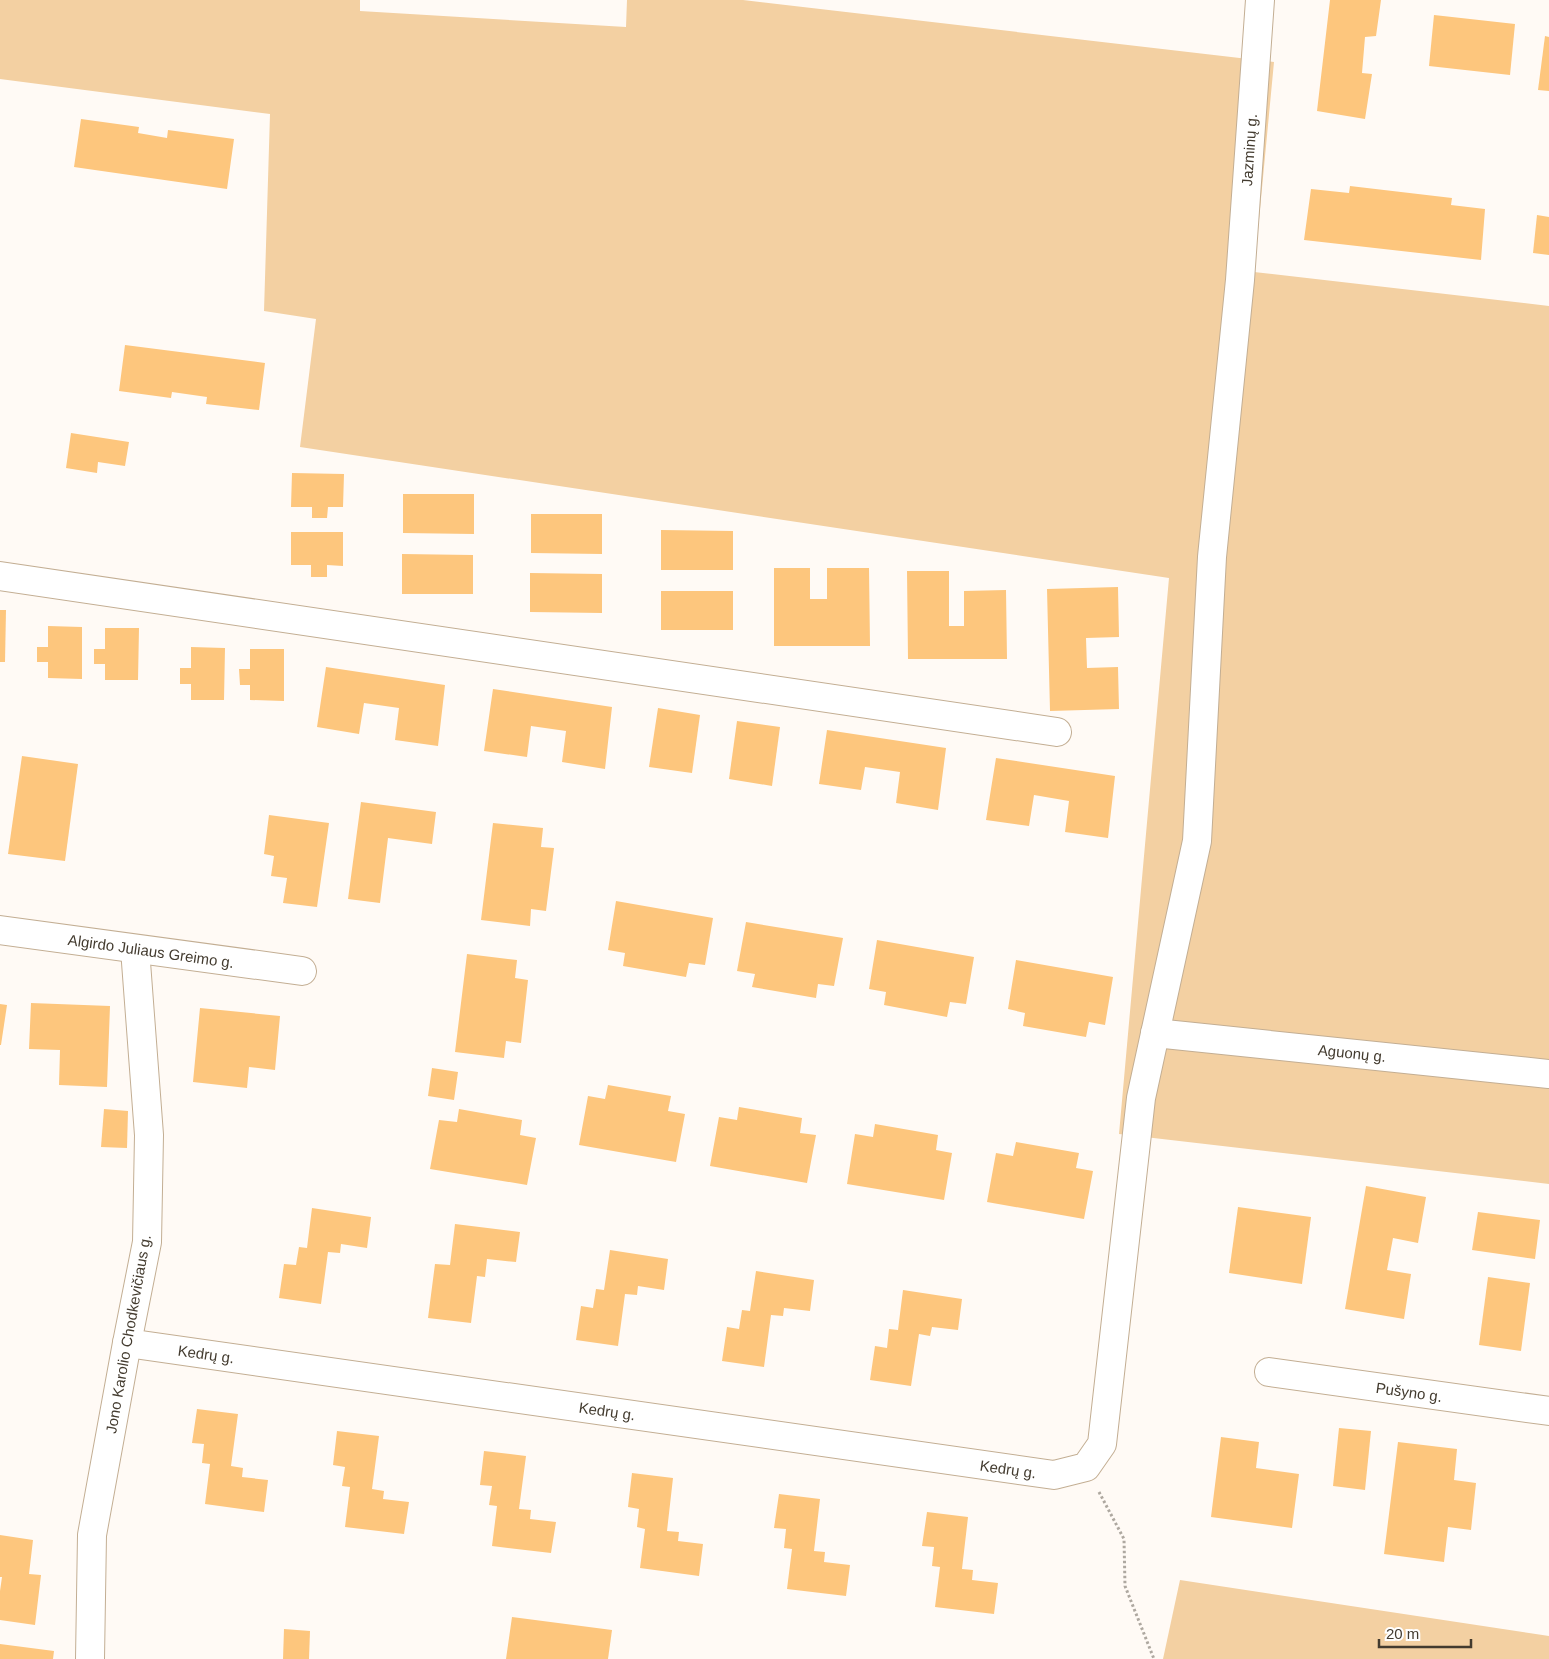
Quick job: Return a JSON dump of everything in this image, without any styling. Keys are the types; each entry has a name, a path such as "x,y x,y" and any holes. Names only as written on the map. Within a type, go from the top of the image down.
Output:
{"street":[{"name":"Jazminų g.","path":"1086,1467 1102,1444 1141,1098 1197,841 1212,557 1238,300 1260,0"},
{"path":"0,576 1057,732"},
{"name":"Algirdo Juliaus Greimo g.","path":"0,930 302,971"},
{"name":"Jono Karolio Chodkevičiaus g.","path":"90,1659 92,1535 148,1232 149,1135 135,949"},
{"name":"Aguonų g.","path":"1155,1033 1549,1074"},
{"name":"Kedrų g.","path":"127,1343 1054,1475 1086,1467"},
{"name":"Pušyno g.","path":"1269,1372 1549,1411"}],"path":[{"path":"1086,1467 1124,1539 1125,1586 1154,1659"}],"shaded area":[{"path":"0,0 360,0 360,11 626,27 627,0 743,0 1274,62 1254,272 1549,306 1549,1184 1119,1134 1169,578 300,447 316,319 264,311 270,114 0,79"},
{"path":"1180,1580 1549,1636 1549,1659 1163,1659"}],"building":[{"path":"1330,0 1381,0 1376,36 1365,37 1362,73 1372,74 1365,119 1317,111"},
{"path":"1434,15 1515,24 1510,75 1429,66"},
{"path":"1545,36 1549,37 1549,91 1538,90"},
{"path":"81,119 139,127 138,133 167,138 168,130 234,139 227,189 74,167"},
{"path":"1350,186 1452,198 1451,205 1485,209 1481,260 1304,240 1311,189 1349,193"},
{"path":"1537,215 1549,217 1549,255 1533,253"},
{"path":"125,345 265,363 259,410 206,404 207,397 172,392 171,398 119,391"},
{"path":"71,433 129,442 125,466 98,462 97,473 66,468"},
{"path":"292,473 344,474 343,507 328,507 327,518 312,518 312,507 291,507"},
{"path":"403,494 474,494 474,534 403,533"},
{"path":"531,514 602,514 602,554 531,553"},
{"path":"661,530 733,531 733,570 661,570"},
{"path":"291,532 343,532 343,566 327,565 327,577 311,577 311,565 291,565"},
{"path":"402,554 473,555 473,594 402,594"},
{"path":"774,568 810,568 810,599 827,599 827,568 869,568 870,646 774,646"},
{"path":"907,571 949,571 949,626 964,626 964,591 1006,590 1007,659 908,659"},
{"path":"530,573 602,574 602,613 530,612"},
{"path":"1118,587 1119,637 1086,638 1087,668 1118,667 1119,709 1050,711 1047,589"},
{"path":"661,591 733,591 733,630 661,630"},
{"path":"0,610 6,610 5,662 0,662"},
{"path":"48,626 82,627 82,679 48,678 48,662 37,662 37,647 48,647"},
{"path":"105,628 139,628 138,680 105,680 105,664 94,664 94,649 105,649"},
{"path":"191,647 225,648 224,700 191,700 191,684 180,684 180,668 191,668"},
{"path":"250,649 284,649 284,701 250,700 250,685 240,685 239,669 250,669"},
{"path":"326,667 445,685 438,746 395,740 399,708 364,703 359,734 317,727"},
{"path":"493,689 612,707 605,769 562,762 566,731 531,726 527,757 484,751"},
{"path":"658,708 700,715 692,773 649,767"},
{"path":"737,721 780,727 772,786 729,779"},
{"path":"827,730 946,748 938,810 896,803 900,772 865,767 861,790 819,784"},
{"path":"22,756 78,764 65,861 8,854"},
{"path":"996,758 1115,776 1108,838 1065,832 1069,801 1034,795 1029,826 986,820"},
{"path":"361,802 436,812 432,844 388,838 380,903 348,899"},
{"path":"269,815 329,823 317,907 283,903 287,878 271,876 274,856 264,854"},
{"path":"493,823 543,828 541,847 554,848 546,911 531,909 530,926 481,920"},
{"path":"616,901 713,918 705,965 689,963 686,977 623,966 625,953 608,950"},
{"path":"746,922 843,938 834,986 818,984 816,998 752,987 755,974 737,971"},
{"path":"877,940 974,957 966,1004 950,1002 947,1017 884,1005 886,992 869,989"},
{"path":"467,954 517,960 515,978 528,980 521,1043 506,1041 504,1058 455,1052"},
{"path":"1016,960 1113,977 1105,1025 1089,1022 1086,1037 1023,1026 1025,1013 1008,1009"},
{"path":"31,1003 110,1006 107,1087 59,1085 60,1050 29,1049"},
{"path":"0,1004 7,1005 1,1045 0,1045"},
{"path":"200,1008 280,1016 275,1070 249,1067 247,1088 193,1082"},
{"path":"432,1068 458,1072 454,1100 428,1096"},
{"path":"608,1085 671,1096 668,1111 685,1114 676,1162 579,1145 588,1096 605,1099"},
{"path":"739,1107 802,1118 800,1133 816,1135 807,1183 710,1166 719,1117 737,1120"},
{"path":"104,1109 128,1111 127,1148 101,1147"},
{"path":"459,1109 522,1120 520,1135 536,1138 527,1185 430,1169 439,1120 457,1122"},
{"path":"875,1124 938,1135 936,1150 952,1153 944,1200 847,1184 855,1134 873,1137"},
{"path":"1016,1142 1079,1153 1076,1168 1093,1171 1084,1219 987,1202 996,1153 1013,1156"},
{"path":"1366,1186 1426,1197 1418,1243 1393,1238 1387,1270 1411,1274 1404,1319 1345,1309"},
{"path":"1238,1207 1311,1217 1302,1284 1229,1273"},
{"path":"312,1208 371,1217 367,1248 341,1244 340,1253 328,1252 321,1304 279,1298 284,1264 296,1265 299,1247 307,1248"},
{"path":"1478,1212 1540,1220 1535,1259 1472,1250"},
{"path":"455,1224 520,1232 516,1262 487,1259 485,1277 477,1276 471,1323 428,1318 435,1264 450,1265"},
{"path":"610,1250 668,1259 664,1290 638,1286 637,1295 625,1294 618,1346 576,1340 581,1306 593,1308 596,1289 604,1290"},
{"path":"756,1271 814,1280 810,1311 784,1308 783,1316 771,1315 764,1367 722,1361 727,1327 739,1329 742,1310 750,1311"},
{"path":"1488,1277 1530,1283 1521,1351 1479,1345"},
{"path":"903,1290 962,1299 958,1330 932,1327 930,1336 919,1334 911,1386 870,1380 875,1346 887,1348 889,1329 898,1330"},
{"path":"197,1409 238,1414 231,1466 243,1468 242,1477 268,1480 264,1512 205,1504 210,1464 202,1463 204,1444 192,1443"},
{"path":"1339,1428 1371,1431 1365,1490 1333,1486"},
{"path":"337,1431 379,1436 372,1489 384,1491 383,1499 409,1502 404,1534 345,1527 350,1487 342,1486 345,1467 333,1465"},
{"path":"1221,1437 1259,1442 1256,1468 1299,1474 1292,1528 1211,1517"},
{"path":"1398,1442 1457,1449 1454,1480 1476,1483 1471,1530 1448,1527 1444,1562 1384,1554"},
{"path":"484,1451 526,1456 519,1509 531,1510 530,1519 556,1522 551,1553 492,1546 497,1506 489,1505 492,1486 480,1485"},
{"path":"632,1473 673,1478 667,1531 679,1532 678,1541 703,1544 699,1576 640,1568 645,1529 637,1527 639,1509 628,1507"},
{"path":"779,1494 820,1499 814,1551 825,1552 824,1562 850,1565 846,1596 787,1589 792,1549 784,1548 786,1529 774,1528"},
{"path":"927,1512 968,1517 962,1569 973,1570 972,1580 998,1583 994,1614 935,1607 940,1567 932,1566 934,1547 922,1546"},
{"path":"0,1535 33,1540 29,1574 41,1575 35,1625 0,1620 2,1577 0,1577"},
{"path":"512,1617 612,1630 608,1659 506,1659"},
{"path":"284,1629 310,1631 309,1659 283,1659"},
{"path":"0,1644 54,1651 53,1659 0,1659"}]}
